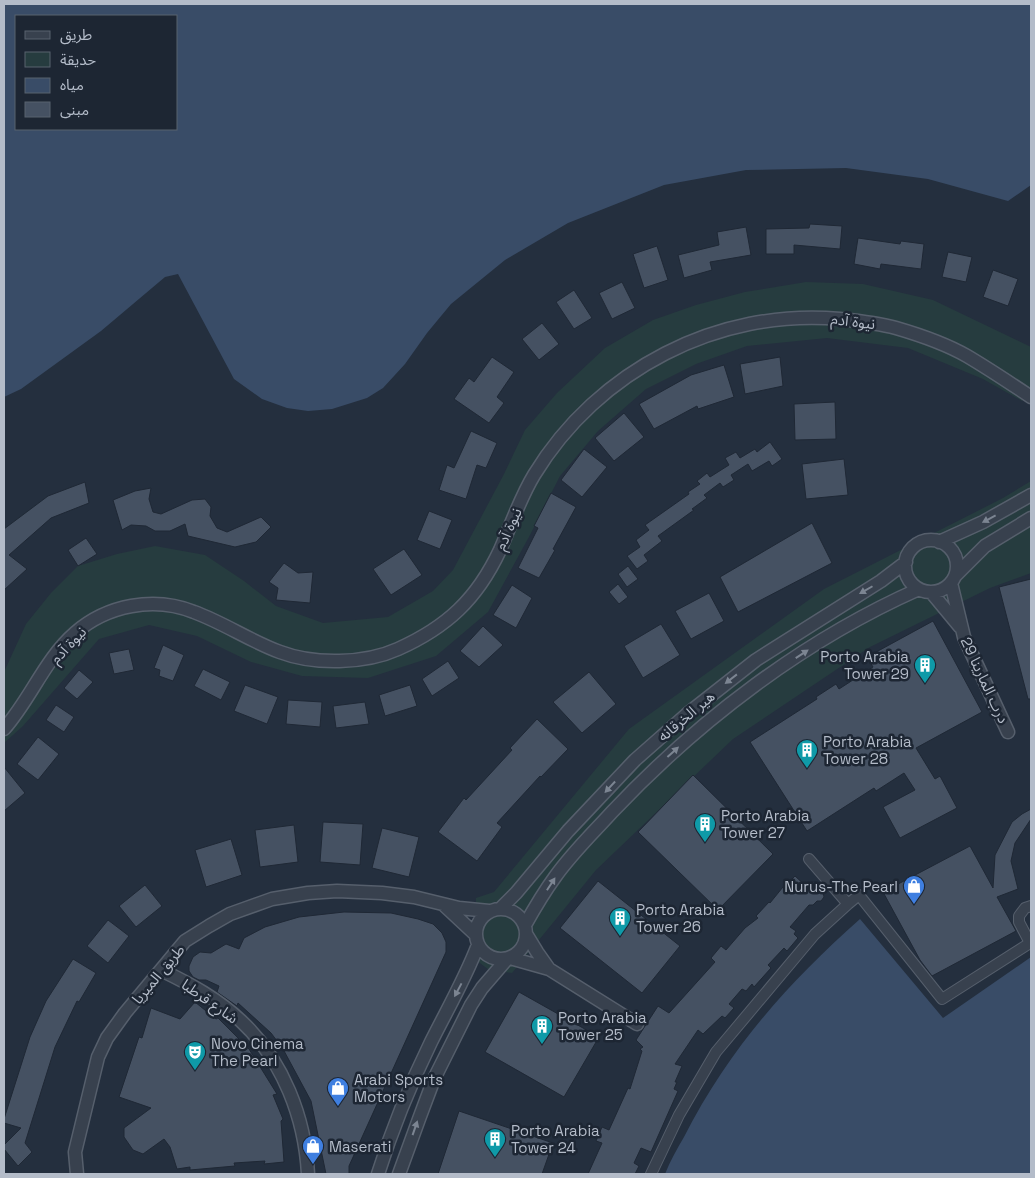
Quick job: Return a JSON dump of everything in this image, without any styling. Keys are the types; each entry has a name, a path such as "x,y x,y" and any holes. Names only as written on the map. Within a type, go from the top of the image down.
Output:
{"street":[{"name":"نيوة آدم","path":"4,729 16,716 55,655 74,634 94,619 113,610 136,605 164,604 191,610 261,644 283,653 309,660 337,661 369,657 395,651 432,632 461,609 482,582 499,552 534,476 574,423 606,392 633,372 663,353 706,336 748,323 781,318 807,317 858,321 893,327 964,354 1031,397"},
{"path":"939,542 983,522 1031,495"},
{"path":"953,579 957,564 954,554 948,547 939,542 922,542 914,547 909,554 906,562 908,578 913,584 925,591 938,591 953,579 985,546 1031,518"},
{"name":"هير الخرقانه","path":"495,910 516,893 568,831 635,760 686,715 756,660 881,581 906,562"},
{"name":"درب المارينا 29","path":"953,579 961,629 1008,732"},
{"name":"درب المارينا 29","path":"925,591 961,629"},
{"name":"هير الخرقانه","path":"526,929 556,876 590,835 647,775 715,715 760,682 858,619 883,605 925,591"},
{"path":"809,859 848,904"},
{"name":"طريق الميريا","path":"77,1174 75,1152 98,1057 107,1038 185,941 230,914 272,899 308,893 360,891 495,910"},
{"path":"651,1174 679,1115 716,1052 815,934 859,895 942,999 1030,943 1019,916 1026,908 1031,906"},
{"path":"443,904 477,940 484,953 492,958 508,958 549,969 637,1024"},
{"path":"378,1174 399,1114 417,1072 465,978 477,940 479,921 495,910 509,910 517,914 537,952 549,969"},
{"path":"400,1174 418,1119 434,1079 467,1013 482,988 508,958 517,953 523,946 526,929"},
{"name":"شارع قرطبا","path":"161,970 210,997 242,1022 273,1060 296,1108 302,1129 308,1174"}],"green space":[{"path":"806,282 863,284 933,300 1031,347 1031,387 1022,401 983,379 908,348 827,338 747,346 696,364 646,389 598,431 560,476 488,612 436,656 368,678 302,676 251,662 197,636 149,625 99,639 23,726 4,743 4,672 26,624 51,593 78,566 117,554 155,546 205,555 244,581 276,606 323,623 388,617 433,591 453,570 525,430 557,393 605,348 653,320 696,305 745,292"},
{"path":"1031,481 1031,573 990,588 870,647 733,739 596,870 512,973 489,970 476,960 476,898 494,892 629,729 824,589 1003,498"}],"water":[{"path":"4,4 1031,4 1031,185 1008,201 928,179 846,168 746,170 664,185 568,223 505,260 451,304 405,364 383,388 367,398 332,409 308,411 287,408 262,399 234,379 178,274 165,277 101,331 21,389 4,397"},
{"path":"860,919 943,1018 1031,957 1031,1174 665,1174 701,1105 740,1046 784,993 833,943"}],"building":[{"path":"810,224 842,226 840,249 794,245 794,254 766,254 766,229 809,228"},
{"path":"746,227 751,255 710,262 712,270 684,278 678,255 719,245 717,232"},
{"path":"858,238 900,244 901,241 924,244 921,269 881,264 880,269 854,264"},
{"path":"657,246 668,280 644,288 633,254"},
{"path":"948,252 972,257 966,282 942,277"},
{"path":"993,270 1018,279 1008,306 983,297"},
{"path":"622,282 635,308 612,319 599,293"},
{"path":"574,290 592,318 574,329 556,302"},
{"path":"542,323 559,344 539,360 522,339"},
{"path":"492,357 514,372 497,397 504,403 489,423 454,399 469,378 474,382"},
{"path":"780,357 783,386 745,394 740,364"},
{"path":"724,365 734,397 698,409 697,406 654,429 639,404 691,375"},
{"path":"835,402 836,439 795,440 794,404"},
{"path":"624,413 644,437 614,461 595,438"},
{"path":"471,431 497,443 486,468 477,465 466,499 439,490 447,465 454,468"},
{"path":"770,442 782,459 772,466 769,461 752,471 748,464 731,475 734,480 723,487 720,483 704,495 707,498 692,509 694,510 658,536 662,541 644,555 648,561 637,569 627,556 640,547 636,540 649,530 645,525 689,494 688,492 700,484 697,481 707,473 710,477 729,465 725,458 736,452 740,458 755,449 757,452"},
{"path":"584,449 607,467 582,497 561,480"},
{"path":"844,459 848,495 806,499 802,464"},
{"path":"85,482 89,503 51,518 9,555 27,569 4,590 4,529 48,496"},
{"path":"151,488 149,499 153,512 161,514 192,500 205,499 211,507 210,516 217,528 227,532 261,517 271,527 256,542 235,547 188,536 185,524 170,531 155,531 146,526 131,525 122,530 113,500 135,491"},
{"path":"551,493 576,507 539,578 518,568 538,528 534,526"},
{"path":"429,511 452,520 440,549 417,540"},
{"path":"812,523 832,563 738,612 720,577"},
{"path":"86,538 97,554 78,566 68,550"},
{"path":"404,549 422,575 391,595 373,569"},
{"path":"284,563 298,573 313,572 310,603 276,600 278,588 269,582"},
{"path":"628,566 638,579 627,587 618,574"},
{"path":"1031,579 1031,699 1028,699 999,587"},
{"path":"618,584 628,597 619,604 609,592"},
{"path":"512,585 532,598 516,628 493,615"},
{"path":"709,593 724,621 691,639 675,611"},
{"path":"933,621 982,712 916,748 935,779 940,776 957,808 900,838 883,807 915,790 904,773 876,791 874,788 807,831 750,742 817,699 816,697 836,684 839,689 873,667 867,657"},
{"path":"661,624 680,655 643,678 624,646"},
{"path":"483,626 503,645 479,667 460,651"},
{"path":"163,645 184,655 173,681 159,676 160,670 154,668"},
{"path":"129,649 134,670 114,674 109,653"},
{"path":"448,661 459,678 432,696 422,679"},
{"path":"203,669 230,682 221,700 194,686"},
{"path":"79,670 93,682 77,699 64,688"},
{"path":"589,672 616,704 582,733 553,702"},
{"path":"245,685 278,697 267,724 234,711"},
{"path":"410,685 417,706 385,716 379,695"},
{"path":"288,700 322,702 320,727 286,724"},
{"path":"365,702 369,724 336,728 333,706"},
{"path":"56,705 74,717 64,732 46,720"},
{"path":"537,719 568,749 540,776 497,823 502,827 477,861 438,832 464,798 466,800 512,750 510,748"},
{"path":"38,737 59,754 38,780 17,764"},
{"path":"4,767 25,793 4,811"},
{"name":"Porto Arabia Tower 27","path":"693,775 773,854 718,910 638,832"},
{"path":"1031,809 1031,819 1015,843 1011,861 1018,889 997,897 1016,931 932,976 920,960 883,892 970,846 993,888 995,855 1012,822"},
{"path":"323,822 363,824 360,865 320,862"},
{"path":"294,825 298,862 260,867 255,830"},
{"path":"382,828 419,837 409,877 372,868"},
{"path":"231,839 242,875 206,887 195,850"},
{"path":"795,876 807,887 811,882 816,882 822,888 824,897 821,901 809,905 790,927 796,931 794,934 798,938 787,951 784,948 768,965 771,968 754,987 752,984 746,991 742,989 729,1004 734,1008 725,1018 722,1016 703,1034 698,1030 675,1064 682,1066 675,1082 677,1082 674,1089 678,1091 651,1152 641,1148 634,1163 639,1166 635,1174 588,1174 602,1143 596,1141 602,1127 609,1130 628,1088 630,1089 642,1051 640,1049 643,1047 636,1040 658,1006 669,1013 715,962 711,958 721,946 726,950 745,928 758,918 756,916 770,903 787,882 787,884"},
{"name":"Porto Arabia Tower 26","path":"598,881 680,946 642,993 560,928"},
{"path":"145,885 162,906 136,927 119,906"},
{"path":"344,912 391,913 433,924 442,933 446,942 446,952 349,1166 349,1174 326,1174 311,1101 283,1049 271,1033 238,1003 237,1006 217,992 219,986 193,977 189,971 189,966 193,957 200,952 211,953 226,944 239,949 244,938 265,927 299,917"},
{"path":"108,920 129,936 108,963 87,946"},
{"path":"73,959 96,973 79,1002 77,1001 55,1047 25,1143 32,1152 18,1166 4,1149 4,1145 21,1128 4,1123 4,1119 30,1037 46,1001"},
{"name":"Porto Arabia Tower 25","path":"519,992 599,1037 564,1097 485,1052"},
{"name":"Novo Cinema The Pearl","path":"195,1002 216,1019 218,1018 249,1049 277,1094 273,1095 283,1119 281,1121 284,1162 264,1164 265,1161 234,1163 235,1166 190,1170 190,1167 177,1169 170,1147 164,1139 143,1154 133,1150 124,1137 124,1128 151,1108 119,1097 139,1037 142,1038 151,1008 180,1019"},
{"name":"Porto Arabia Tower 24","path":"459,1111 553,1143 542,1174 438,1174"}],"place":[{"name":"Porto Arabia Tower 29","path":"925,684"},
{"name":"Porto Arabia Tower 28","path":"807,769"},
{"name":"Porto Arabia Tower 27","path":"705,843"},
{"name":"Nurus-The Pearl","path":"914,905"},
{"name":"Porto Arabia Tower 26","path":"620,937"},
{"name":"Porto Arabia Tower 25","path":"542,1045"},
{"name":"Novo Cinema The Pearl","path":"195,1071"},
{"name":"Arabi Sports Motors","path":"338,1107"},
{"name":"Porto Arabia Tower 24","path":"495,1158"},
{"name":"Maserati","path":"313,1165"}]}
